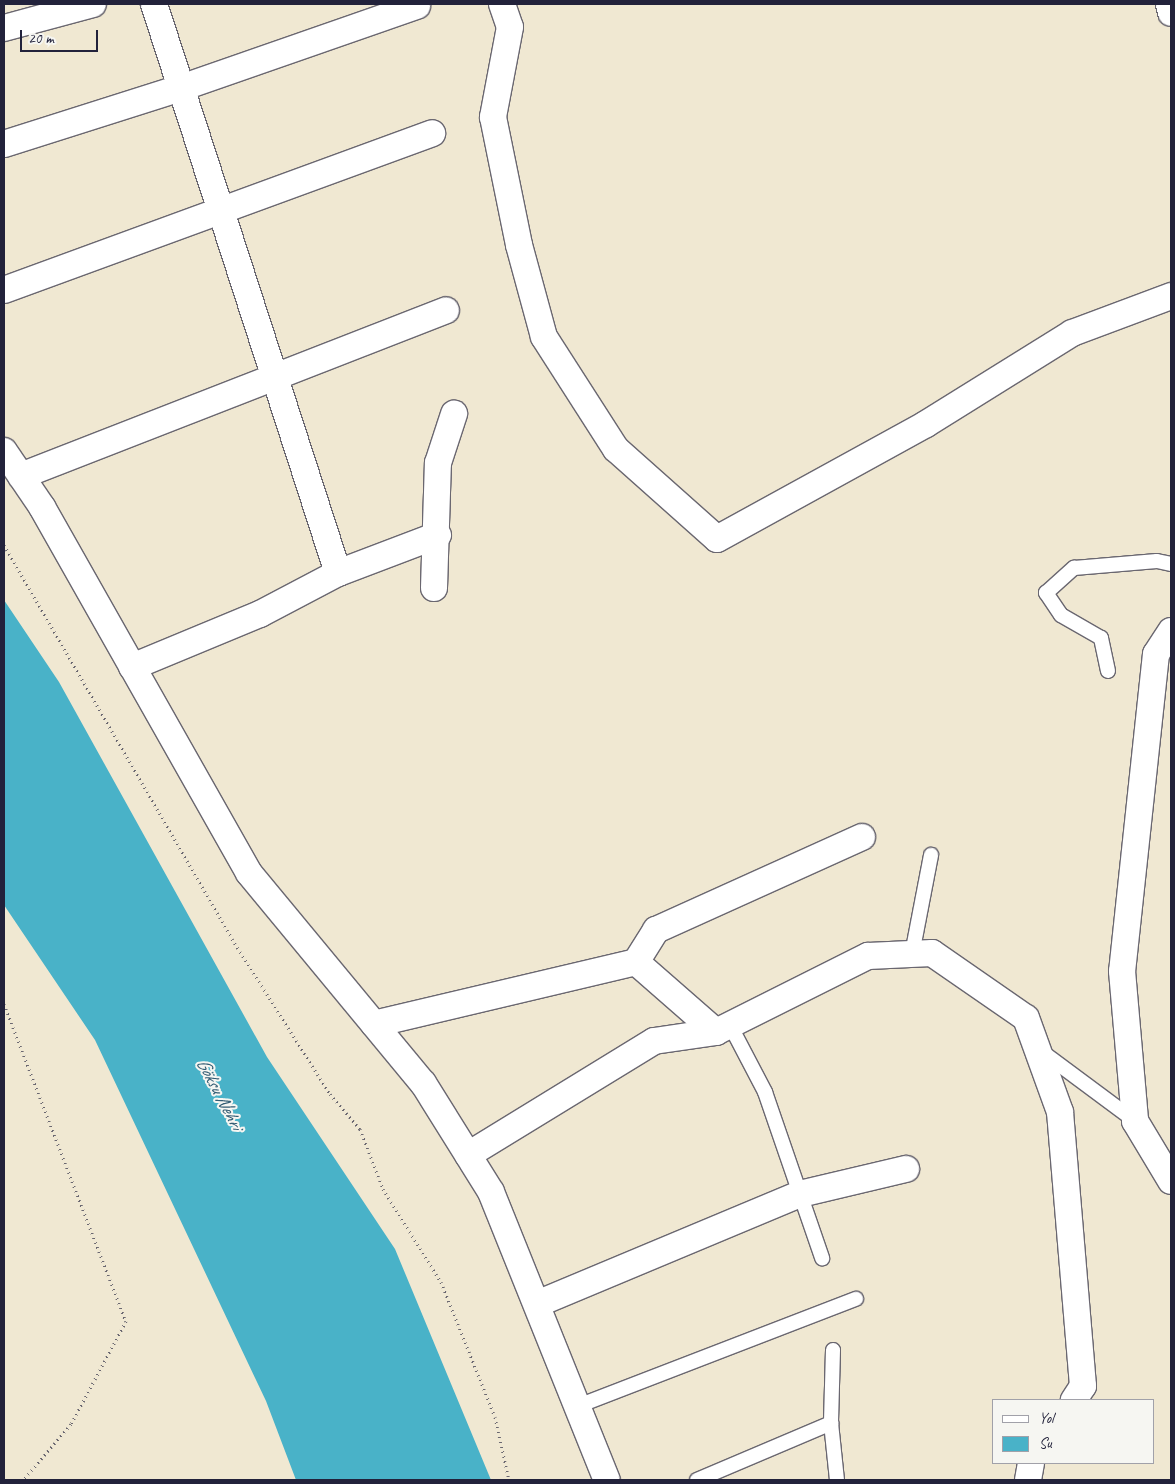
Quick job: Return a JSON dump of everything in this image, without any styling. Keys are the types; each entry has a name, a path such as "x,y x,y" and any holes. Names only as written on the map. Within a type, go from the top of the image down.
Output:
{"street":[{"path":"4,28 93,4"},
{"path":"154,4 338,573"},
{"path":"502,4 510,27 493,117 519,245 544,337 616,449 717,539 926,424 1072,333 1171,296"},
{"path":"1169,4 1171,13"},
{"path":"4,144 181,88 417,6"},
{"path":"4,290 432,133"},
{"path":"21,476 446,310"},
{"path":"434,588 438,535 438,463 454,414"},
{"path":"4,451 42,507 249,873 423,1083 491,1192 607,1480"},
{"path":"132,667 260,614 338,573 438,535"},
{"path":"1171,631 1156,654 1122,971 1135,1121 1171,1181"},
{"path":"374,1024 636,962 656,930 862,837"},
{"path":"468,1155 654,1041 723,1028 868,956 932,953 1026,1018 1060,1112 1083,1386 1075,1399"},
{"path":"636,962 723,1028"},
{"path":"537,1304 800,1194 906,1169"},
{"path":"1028,1480 1030,1464"}],"lane":[{"path":"1108,671 1101,638 1061,615 1046,593 1074,568 1157,561 1171,564"},
{"path":"912,954 931,855"},
{"path":"723,1028 765,1092 822,1258"},
{"path":"1037,1048 1135,1121"},
{"path":"578,1406 856,1300"},
{"path":"834,1350 831,1423 837,1480"},
{"path":"697,1480 831,1423"}],"path":[{"path":"4,545 232,939 330,1094 360,1129 383,1189 441,1282 495,1418 509,1480"},
{"path":"4,1004 126,1321 71,1424 23,1480"}],"water":[{"name":"Göksu Nehri","path":"4,600 59,682 267,1057 395,1249 491,1480 296,1480 266,1401 95,1040 4,905"}]}
